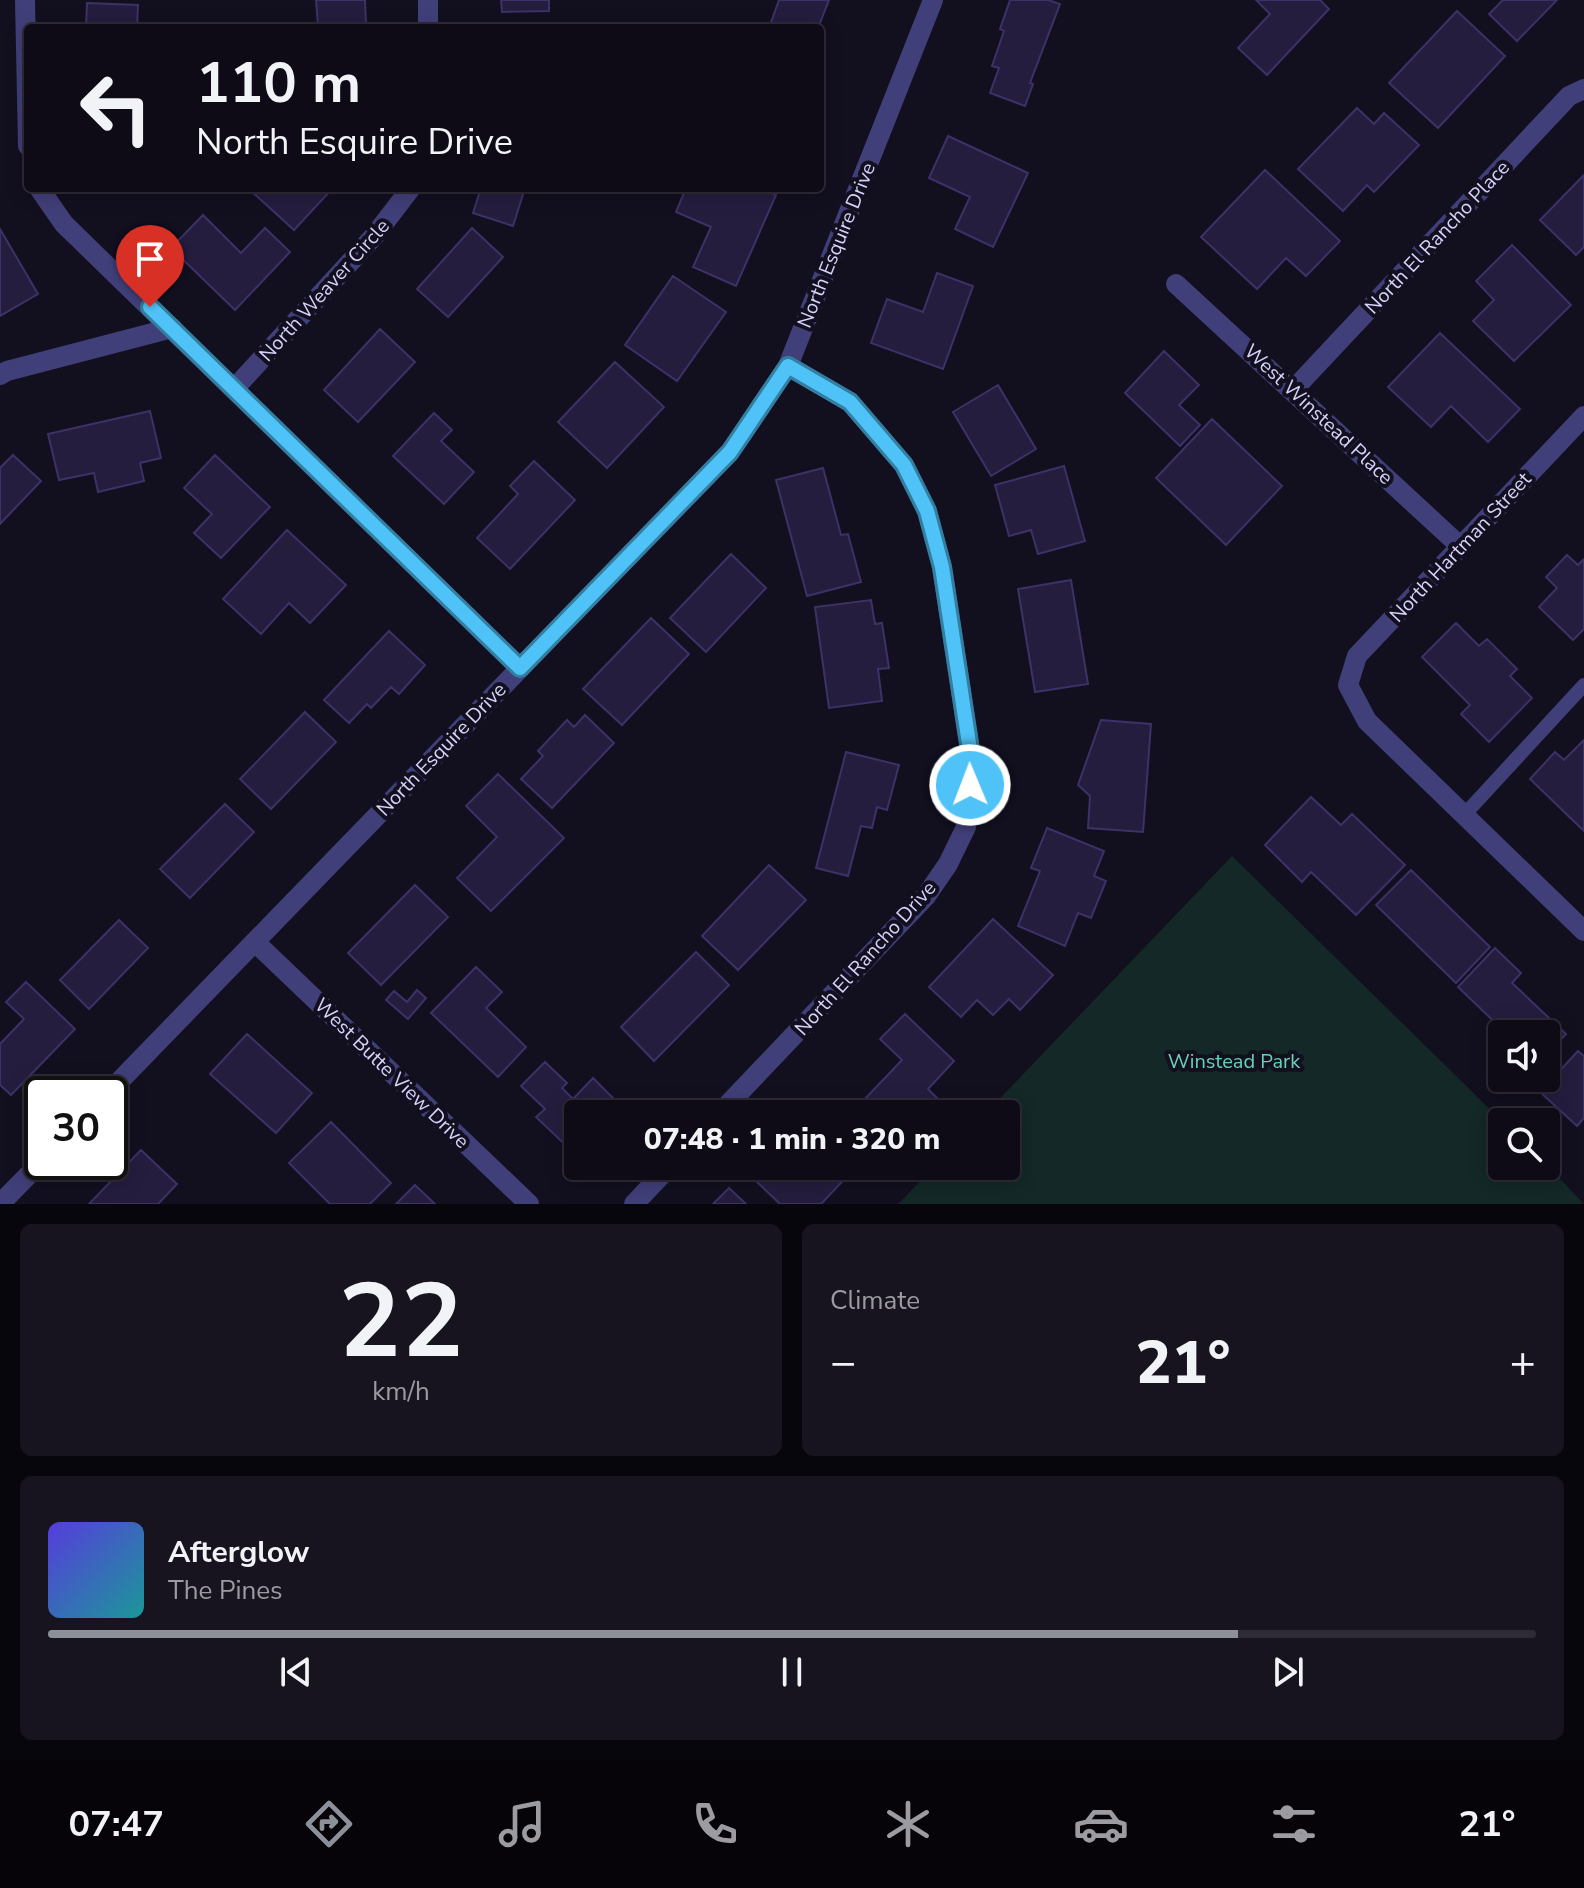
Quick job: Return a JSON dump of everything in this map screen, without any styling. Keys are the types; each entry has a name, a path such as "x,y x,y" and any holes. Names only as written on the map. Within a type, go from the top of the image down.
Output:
{"street":[{"path":"25,0 25,24"},
{"path":"428,0 428,24"},
{"name":"North Esquire Drive","path":"125,1076 730,452 788,366 933,0"},
{"name":"North El Rancho Place","path":"1294,389 1569,96 1584,89"},
{"path":"42,192 64,224 520,668"},
{"name":"North Weaver Circle","path":"234,389 375,235 408,192"},
{"name":"West Winstead Place","path":"1176,284 1294,389 1460,546"},
{"path":"0,375 172,328"},
{"name":"North El Rancho Drive","path":"732,1100 926,896 948,864 966,827 972,763 942,567 927,511 904,465 850,402 788,366"},
{"name":"North Hartman Street","path":"1465,814 1367,721 1348,685 1357,656 1584,416"},
{"path":"1465,814 1584,931"},
{"name":"West Butte View Drive","path":"255,942 529,1204"},
{"path":"0,1204 24,1179"},
{"path":"634,1204 657,1180"}],"lane":[{"path":"1465,814 1584,685"}],"green space":[{"name":"Winstead Park","path":"1232,856 1489,1108 1488,1180 1560,1179 1584,1204 898,1204 921,1180 1020,1180 1020,1100 998,1100"}],"building":[{"path":"316,0 365,0 366,24 318,24"},
{"path":"501,0 549,0 549,11 502,12"},
{"path":"779,0 829,0 820,24 770,24"},
{"path":"1010,0 1048,0 1060,4 1030,83 1033,84 1025,106 990,93 999,68 992,66"},
{"path":"1256,0 1320,0 1329,9 1267,75 1238,48 1270,14"},
{"path":"1503,0 1557,0 1517,41 1489,14"},
{"path":"87,3 138,5 137,24 86,24"},
{"path":"1457,11 1505,56 1438,128 1389,83"},
{"path":"1357,108 1374,124 1384,113 1419,145 1374,192 1367,185 1343,211 1298,169"},
{"path":"948,136 1028,173 993,247 955,229 970,197 929,178"},
{"path":"1265,170 1340,241 1306,276 1286,258 1257,289 1201,237"},
{"path":"1584,175 1584,247 1576,255 1540,220"},
{"path":"252,192 329,192 294,230"},
{"path":"480,192 524,192 513,226 473,213"},
{"path":"684,192 769,192 776,195 736,286 693,267 711,227 676,212"},
{"path":"203,215 241,253 265,228 290,252 235,310 171,248"},
{"path":"472,228 503,257 448,317 417,289"},
{"path":"0,229 38,294 0,316"},
{"path":"1512,245 1571,305 1514,361 1473,321 1494,300 1476,281"},
{"path":"937,273 973,286 943,369 871,343 887,299 923,312"},
{"path":"673,276 726,312 677,381 625,345"},
{"path":"380,329 415,362 358,422 324,390"},
{"path":"1440,333 1520,409 1488,442 1451,406 1431,427 1388,387"},
{"path":"1164,351 1199,385 1179,405 1200,425 1180,446 1125,393"},
{"path":"615,362 664,407 607,468 558,422"},
{"path":"998,385 1036,449 991,476 953,412"},
{"path":"150,411 161,458 140,463 144,481 98,492 94,473 59,480 48,434"},
{"path":"434,413 452,430 441,441 474,472 444,504 393,456"},
{"path":"1212,419 1282,486 1226,545 1156,478"},
{"path":"13,455 41,481 0,524 0,468"},
{"path":"215,455 270,507 221,558 194,533 212,514 184,488"},
{"path":"534,461 575,500 510,569 477,538 518,494 510,486"},
{"path":"1064,466 1085,541 1038,554 1031,530 1009,536 995,485"},
{"path":"823,468 841,535 848,534 861,582 807,596 776,480"},
{"path":"287,530 346,585 310,623 289,603 261,634 223,599"},
{"path":"731,554 766,588 706,652 670,618"},
{"path":"1567,555 1578,565 1584,559 1584,629 1573,640 1539,607 1557,588 1546,577"},
{"path":"1071,580 1088,684 1035,692 1018,589"},
{"path":"871,600 875,624 882,623 889,668 878,669 882,701 829,708 815,607"},
{"path":"651,618 689,654 622,725 583,689"},
{"path":"1456,623 1479,646 1487,639 1517,669 1510,676 1532,698 1489,742 1461,714 1470,705 1422,657"},
{"path":"389,631 425,665 399,694 391,687 371,708 367,704 349,723 324,700"},
{"path":"305,712 336,742 271,809 240,779"},
{"path":"585,715 614,743 552,808 521,779 543,756 538,751 567,720 574,727"},
{"path":"1101,720 1151,724 1143,832 1088,828 1090,796 1078,785"},
{"path":"1584,740 1584,831 1530,779 1555,752 1564,760"},
{"path":"846,752 899,765 887,810 877,807 872,828 861,826 848,876 816,868"},
{"path":"498,774 564,838 491,911 457,878 497,837 466,806"},
{"path":"1311,797 1341,825 1352,814 1405,865 1356,915 1311,872 1302,882 1265,845"},
{"path":"225,804 254,832 190,898 160,869"},
{"path":"1047,828 1104,851 1094,876 1106,881 1091,918 1078,913 1065,946 1018,926 1040,871 1031,868"},
{"path":"769,865 806,900 738,970 702,936"},
{"path":"1411,870 1490,947 1456,983 1376,905"},
{"path":"415,885 448,917 381,985 348,953"},
{"path":"993,919 1053,975 1020,1010 1009,999 993,1015 977,1000 961,1017 929,987"},
{"path":"119,920 148,948 89,1009 60,980"},
{"path":"1495,948 1521,973 1512,983 1551,1020 1492,1020 1458,987"},
{"path":"696,952 729,985 654,1061 621,1027"},
{"path":"476,967 502,992 486,1008 526,1047 498,1077 431,1013"},
{"path":"26,982 75,1029 29,1076 24,1076 24,1082 11,1095 0,1085 0,1044 24,1019 6,1002"},
{"path":"417,990 426,998 408,1019 386,1000 394,991 407,1002"},
{"path":"905,1014 954,1061 928,1089 939,1100 864,1100 902,1060 880,1039"},
{"path":"247,1034 312,1093 276,1133 210,1074"},
{"path":"1578,1051 1584,1056 1584,1118 1577,1126 1540,1092 1560,1092 1560,1070"},
{"path":"545,1062 567,1083 562,1088 573,1099 593,1078 613,1098 564,1100 564,1144 536,1117 545,1109 521,1086"},
{"path":"331,1122 391,1183 370,1204 330,1204 289,1163"},
{"path":"141,1150 177,1184 158,1204 89,1204 112,1180 128,1180 128,1164"},
{"path":"844,1180 821,1204 780,1204 756,1181"},
{"path":"415,1185 435,1204 396,1204"},
{"path":"729,1188 746,1204 713,1204"}],"route":[{"path":"150,307 520,668 730,452 788,366 830,390 850,402 904,465 927,511 942,567 972,763 970,785"}]}
